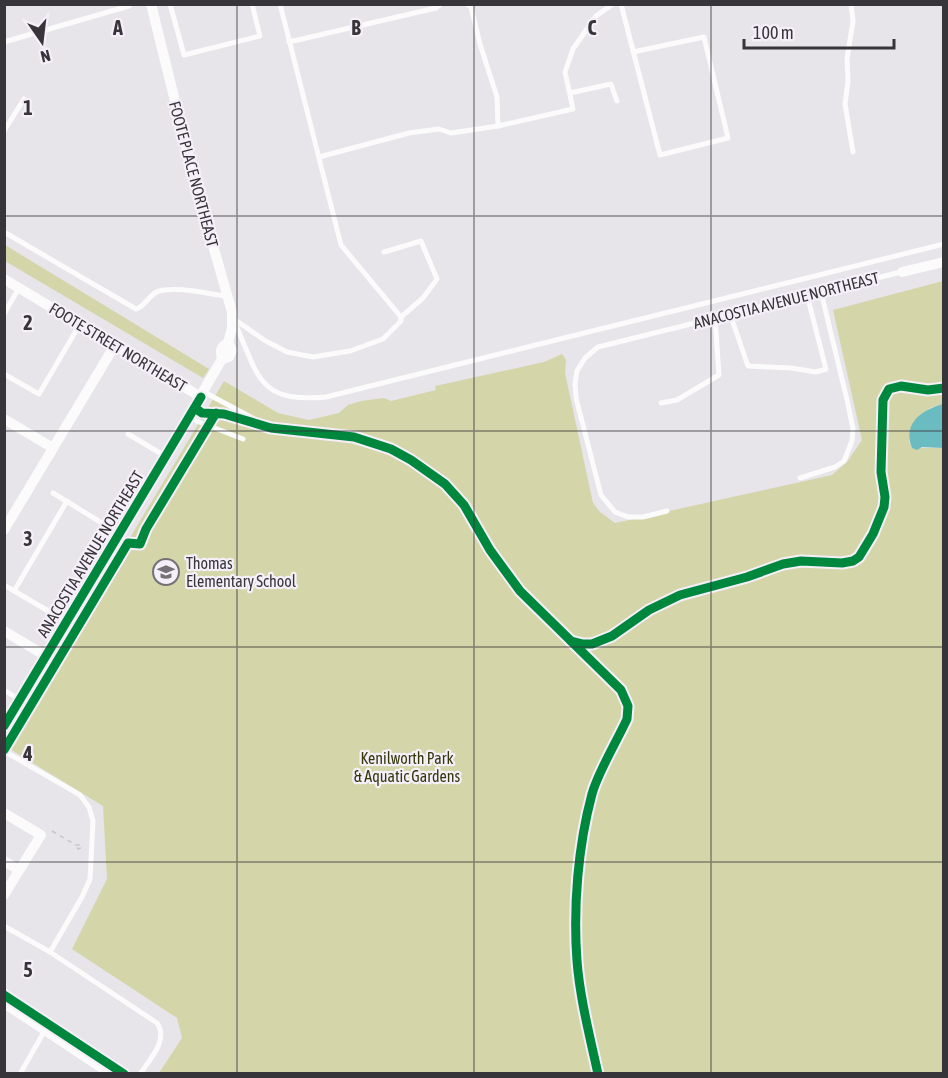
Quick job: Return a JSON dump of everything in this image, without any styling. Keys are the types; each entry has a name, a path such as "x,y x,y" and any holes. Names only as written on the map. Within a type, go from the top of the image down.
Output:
{"street":[{"name":"FOOTE PLACE NORTHEAST","path":"151,4 193,176 233,318 228,343 223,345 220,351 222,359 203,394"},
{"name":"ANACOSTIA AVENUE NORTHEAST","path":"902,272 944,262"},
{"name":"FOOTE STREET NORTHEAST","path":"4,279 203,394"},
{"path":"4,530 115,345"},
{"name":"ANACOSTIA AVENUE NORTHEAST","path":"4,726 203,394"},
{"path":"4,419 53,448"},
{"path":"4,631 46,656"},
{"path":"4,813 40,835 4,895"},
{"path":"4,861 19,870"},
{"path":"4,1003 111,1074"}],"lane":[{"path":"170,4 184,55 260,36 252,4"},
{"path":"280,4 341,245 401,317"},
{"path":"289,42 436,8 441,4"},
{"path":"467,4 471,8 497,97 498,126"},
{"path":"319,157 409,133 439,129 451,133 498,126 573,109 565,72 573,49 596,16 613,4"},
{"path":"621,4 633,52 660,155 728,138 704,37 633,52"},
{"path":"851,4 853,21 847,59 848,81 845,104 853,152"},
{"path":"4,42 129,6"},
{"path":"570,93 611,84 617,101"},
{"path":"4,131 24,99"},
{"path":"4,232 136,309 160,290 228,296"},
{"path":"233,318 264,340 287,352 313,357 350,351 383,339 401,321 401,317 423,298 437,279 421,241 384,252"},
{"path":"233,318 258,375 267,387 284,396 303,399 326,397 944,244"},
{"name":"ANACOSTIA AVENUE NORTHEAST","path":"667,511 636,518 615,512 601,495 576,398 577,371 585,358 598,347 902,272"},
{"path":"4,314 19,288"},
{"path":"800,478 836,467 844,461 852,441 853,429 848,404 821,292"},
{"path":"730,314 748,366 792,368 816,372 826,369 807,295"},
{"path":"661,403 677,400 719,375 715,318"},
{"path":"4,374 39,394 80,324"},
{"path":"203,394 271,428"},
{"path":"189,418 243,440"},
{"path":"128,434 166,456"},
{"path":"53,493 120,534"},
{"path":"14,591 66,501"},
{"path":"4,585 67,622"},
{"path":"4,690 21,700"},
{"path":"4,751 80,795 89,807 93,821 90,879 50,952"},
{"path":"4,926 50,952 157,1023 162,1032 160,1043 141,1074"},
{"path":"20,1074 45,1030"}],"path":[{"path":"52,831 76,845"}],"green space":[{"path":"5,245 209,369 203,378 5,261"},
{"name":"Kenilworth Park & Aquatic Gardens","path":"943,281 943,404 930,408 910,433 909,442 912,448 943,448 943,1073 159,1073 182,1038 177,1018 72,949 107,879 103,806 5,746 224,381 278,413 309,420 339,413 348,405 361,401 384,398 391,401 436,390 435,386 544,362 562,354 566,360 565,373 593,503 600,512 615,523 832,475 847,462 862,440 833,310"}],"water":[{"path":"943,404 943,448 922,447 917,450 912,448 910,431 916,419 928,410"}],"cycle path":[{"path":"195,408 202,413 224,414 271,428 354,437 391,449 411,460 445,484 464,505 490,550 520,591 571,641 592,644 612,636 649,610 680,595 747,577 783,564 801,561 842,563 859,557 873,534 884,507 885,497 881,472 883,400 889,389 901,386 928,390 944,388"},
{"path":"4,726 201,397"},
{"path":"4,750 128,543 140,544 146,529 216,413"},
{"path":"571,641 621,690 628,706 627,719 603,766 592,794 583,834 578,877 576,919 578,975 598,1074"},
{"path":"4,995 124,1074"}],"place":[{"name":"Thomas Elementary School","path":"166,572"}]}
